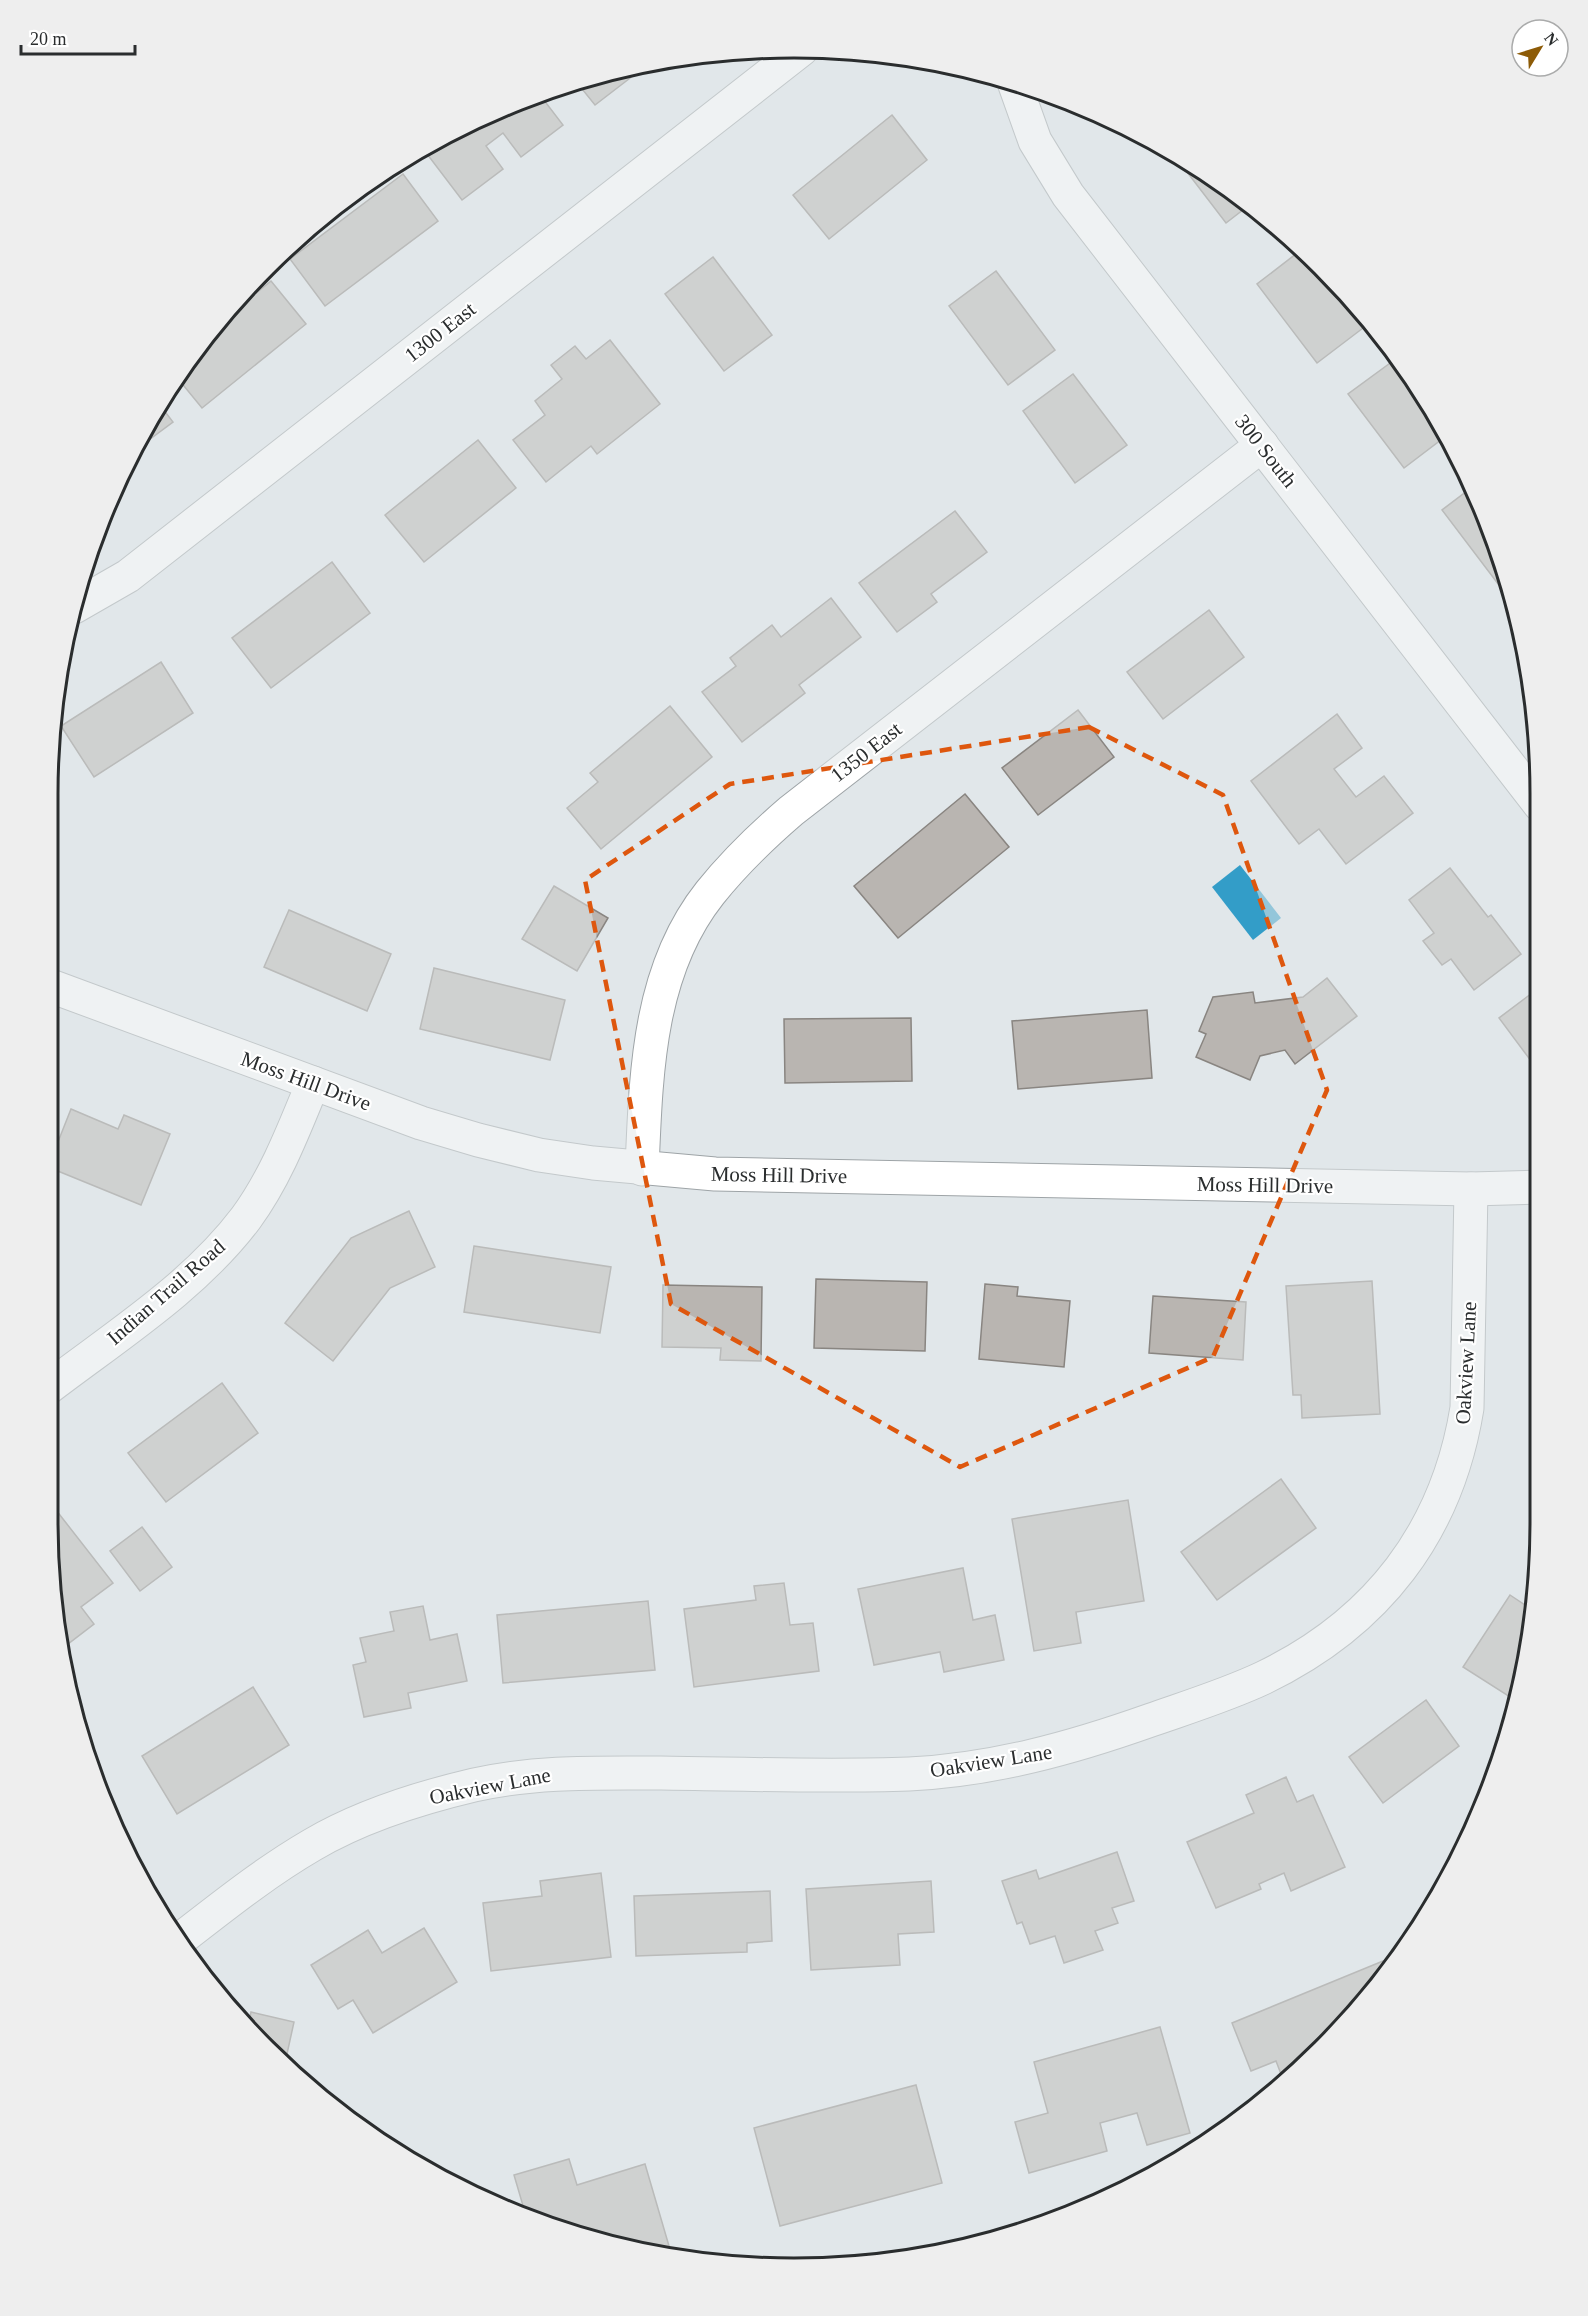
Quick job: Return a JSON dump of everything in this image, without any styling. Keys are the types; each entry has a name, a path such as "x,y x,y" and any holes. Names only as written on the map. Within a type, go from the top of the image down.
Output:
{"street":[{"name":"1300 East","path":"85,601 128,576 790,58"},
{"name":"300 South","path":"1018,94 1035,141 1068,195 1530,792"},
{"name":"1350 East","path":"642,1169 647,1066 654,1020 669,971 686,930 709,894 763,836 791,811 1262,445"},
{"name":"Moss Hill Drive","path":"58,990 421,1123 539,1155 642,1169 715,1174 1471,1189 1530,1187"},
{"name":"Indian Trail Road","path":"58,1380 167,1297 223,1245 264,1190 313,1083"},
{"name":"Oakview Lane","path":"185,1935 238,1894 315,1843 393,1808 475,1785 559,1773 861,1775 963,1769 1041,1755 1090,1741 1228,1693 1264,1678 1302,1656 1359,1615 1395,1578 1418,1544 1451,1479 1461,1444 1467,1408 1471,1189"}],"highlighted area":[{"path":"1089,727 1223,795 1327,1090 1213,1357 960,1467 671,1304 585,880 730,784"}],"water":[{"path":"1240,865 1281,918 1253,940 1212,887"}],"building":[{"path":"630,78 595,105 583,90"},
{"path":"546,102 563,125 521,157 503,133 486,146 503,169 462,200 428,156 469,134"},
{"path":"892,115 927,160 829,239 793,195"},
{"path":"1187,172 1242,210 1226,223"},
{"path":"403,174 438,221 325,306 290,259"},
{"path":"1294,255 1363,328 1317,363 1257,284"},
{"path":"713,257 772,335 724,371 665,294"},
{"path":"996,271 1055,350 1008,385 949,306"},
{"path":"271,281 306,324 202,408 183,384 210,346 256,293"},
{"path":"610,340 660,404 597,454 591,446 546,482 513,440 545,415 535,401 562,379 551,365 575,346 586,359"},
{"path":"1390,363 1439,441 1404,468 1348,394"},
{"path":"1073,374 1127,445 1075,483 1023,411"},
{"path":"165,412 173,422 150,439"},
{"path":"478,440 516,488 424,562 385,515"},
{"path":"1465,493 1498,584 1442,510"},
{"path":"955,511 987,552 931,594 937,602 897,632 859,583"},
{"path":"332,562 370,613 271,688 232,638"},
{"path":"831,598 861,637 799,685 805,693 742,742 702,692 736,666 730,658 772,625 781,637"},
{"path":"1209,610 1244,657 1163,719 1127,672"},
{"path":"161,662 193,713 94,777 62,725"},
{"path":"670,706 712,757 601,849 567,808 598,782 590,773"},
{"path":"1078,710 1114,757 1038,815 1002,768"},
{"path":"1337,714 1362,748 1334,769 1356,797 1384,776 1413,813 1346,864 1319,829 1299,844 1251,781"},
{"path":"965,794 1009,847 898,938 854,886"},
{"path":"1450,868 1488,917 1491,915 1521,954 1474,990 1451,959 1442,965 1423,941 1434,933 1409,900"},
{"path":"554,886 608,918 577,971 522,939"},
{"path":"289,910 391,954 367,1011 264,967"},
{"path":"434,968 565,1000 550,1060 420,1029"},
{"path":"1327,978 1357,1016 1295,1064 1285,1050 1260,1056 1250,1080 1196,1057 1206,1034 1199,1031 1213,997 1253,992 1255,1003 1303,997"},
{"path":"1530,995 1530,1060 1499,1018"},
{"path":"1147,1010 1152,1078 1018,1089 1012,1021"},
{"path":"911,1018 912,1081 785,1083 784,1019"},
{"path":"71,1109 118,1129 124,1115 170,1134 141,1205 58,1171 58,1142"},
{"path":"409,1211 435,1267 390,1288 333,1361 285,1323 351,1238"},
{"path":"474,1246 611,1267 600,1333 464,1312"},
{"path":"816,1279 927,1282 925,1351 814,1348"},
{"path":"1372,1281 1380,1414 1302,1418 1301,1395 1293,1395 1286,1286"},
{"path":"985,1284 1018,1287 1017,1296 1070,1301 1064,1367 979,1359"},
{"path":"663,1285 762,1287 761,1361 720,1360 721,1348 662,1347"},
{"path":"1153,1296 1246,1302 1243,1360 1149,1353"},
{"path":"222,1383 258,1433 166,1502 128,1453"},
{"path":"1281,1479 1316,1528 1217,1600 1181,1552"},
{"path":"1128,1500 1144,1601 1076,1612 1081,1643 1034,1651 1012,1519"},
{"path":"58,1513 113,1583 81,1607 94,1624 69,1643 60,1570"},
{"path":"142,1527 172,1567 140,1591 110,1551"},
{"path":"963,1568 973,1620 995,1615 1004,1660 944,1672 940,1652 874,1665 858,1589"},
{"path":"784,1583 790,1625 813,1623 819,1671 694,1687 684,1609 756,1600 754,1586"},
{"path":"1510,1595 1524,1605 1508,1696 1463,1667"},
{"path":"648,1601 655,1670 503,1683 497,1615"},
{"path":"423,1606 430,1640 457,1634 467,1681 408,1693 411,1708 364,1717 353,1665 366,1662 360,1638 394,1631 390,1612"},
{"path":"253,1687 289,1745 177,1814 142,1756"},
{"path":"1426,1700 1459,1746 1383,1803 1349,1757"},
{"path":"1286,1777 1297,1802 1313,1795 1345,1867 1291,1891 1284,1873 1259,1884 1261,1889 1216,1908 1187,1842 1254,1813 1246,1795"},
{"path":"1117,1852 1134,1901 1112,1908 1118,1923 1095,1931 1103,1950 1064,1963 1055,1936 1030,1944 1022,1922 1017,1924 1002,1881 1036,1870 1039,1879"},
{"path":"601,1873 611,1957 491,1971 483,1903 542,1896 540,1881"},
{"path":"931,1881 934,1932 898,1934 900,1965 811,1970 806,1889"},
{"path":"770,1891 772,1941 747,1943 747,1952 636,1956 634,1896"},
{"path":"424,1928 457,1982 373,2033 353,2000 338,2009 311,1965 368,1930 382,1953"},
{"path":"1384,1962 1347,2007 1281,2073 1276,2061 1251,2071 1232,2023"},
{"path":"251,2012 294,2022 287,2054 274,2042 250,2017"},
{"path":"1160,2027 1190,2133 1147,2145 1137,2113 1100,2123 1107,2151 1029,2173 1015,2122 1048,2113 1034,2062"},
{"path":"916,2085 942,2183 780,2226 754,2128"},
{"path":"569,2159 577,2185 645,2164 669,2246 604,2232 523,2206 514,2175"}]}
